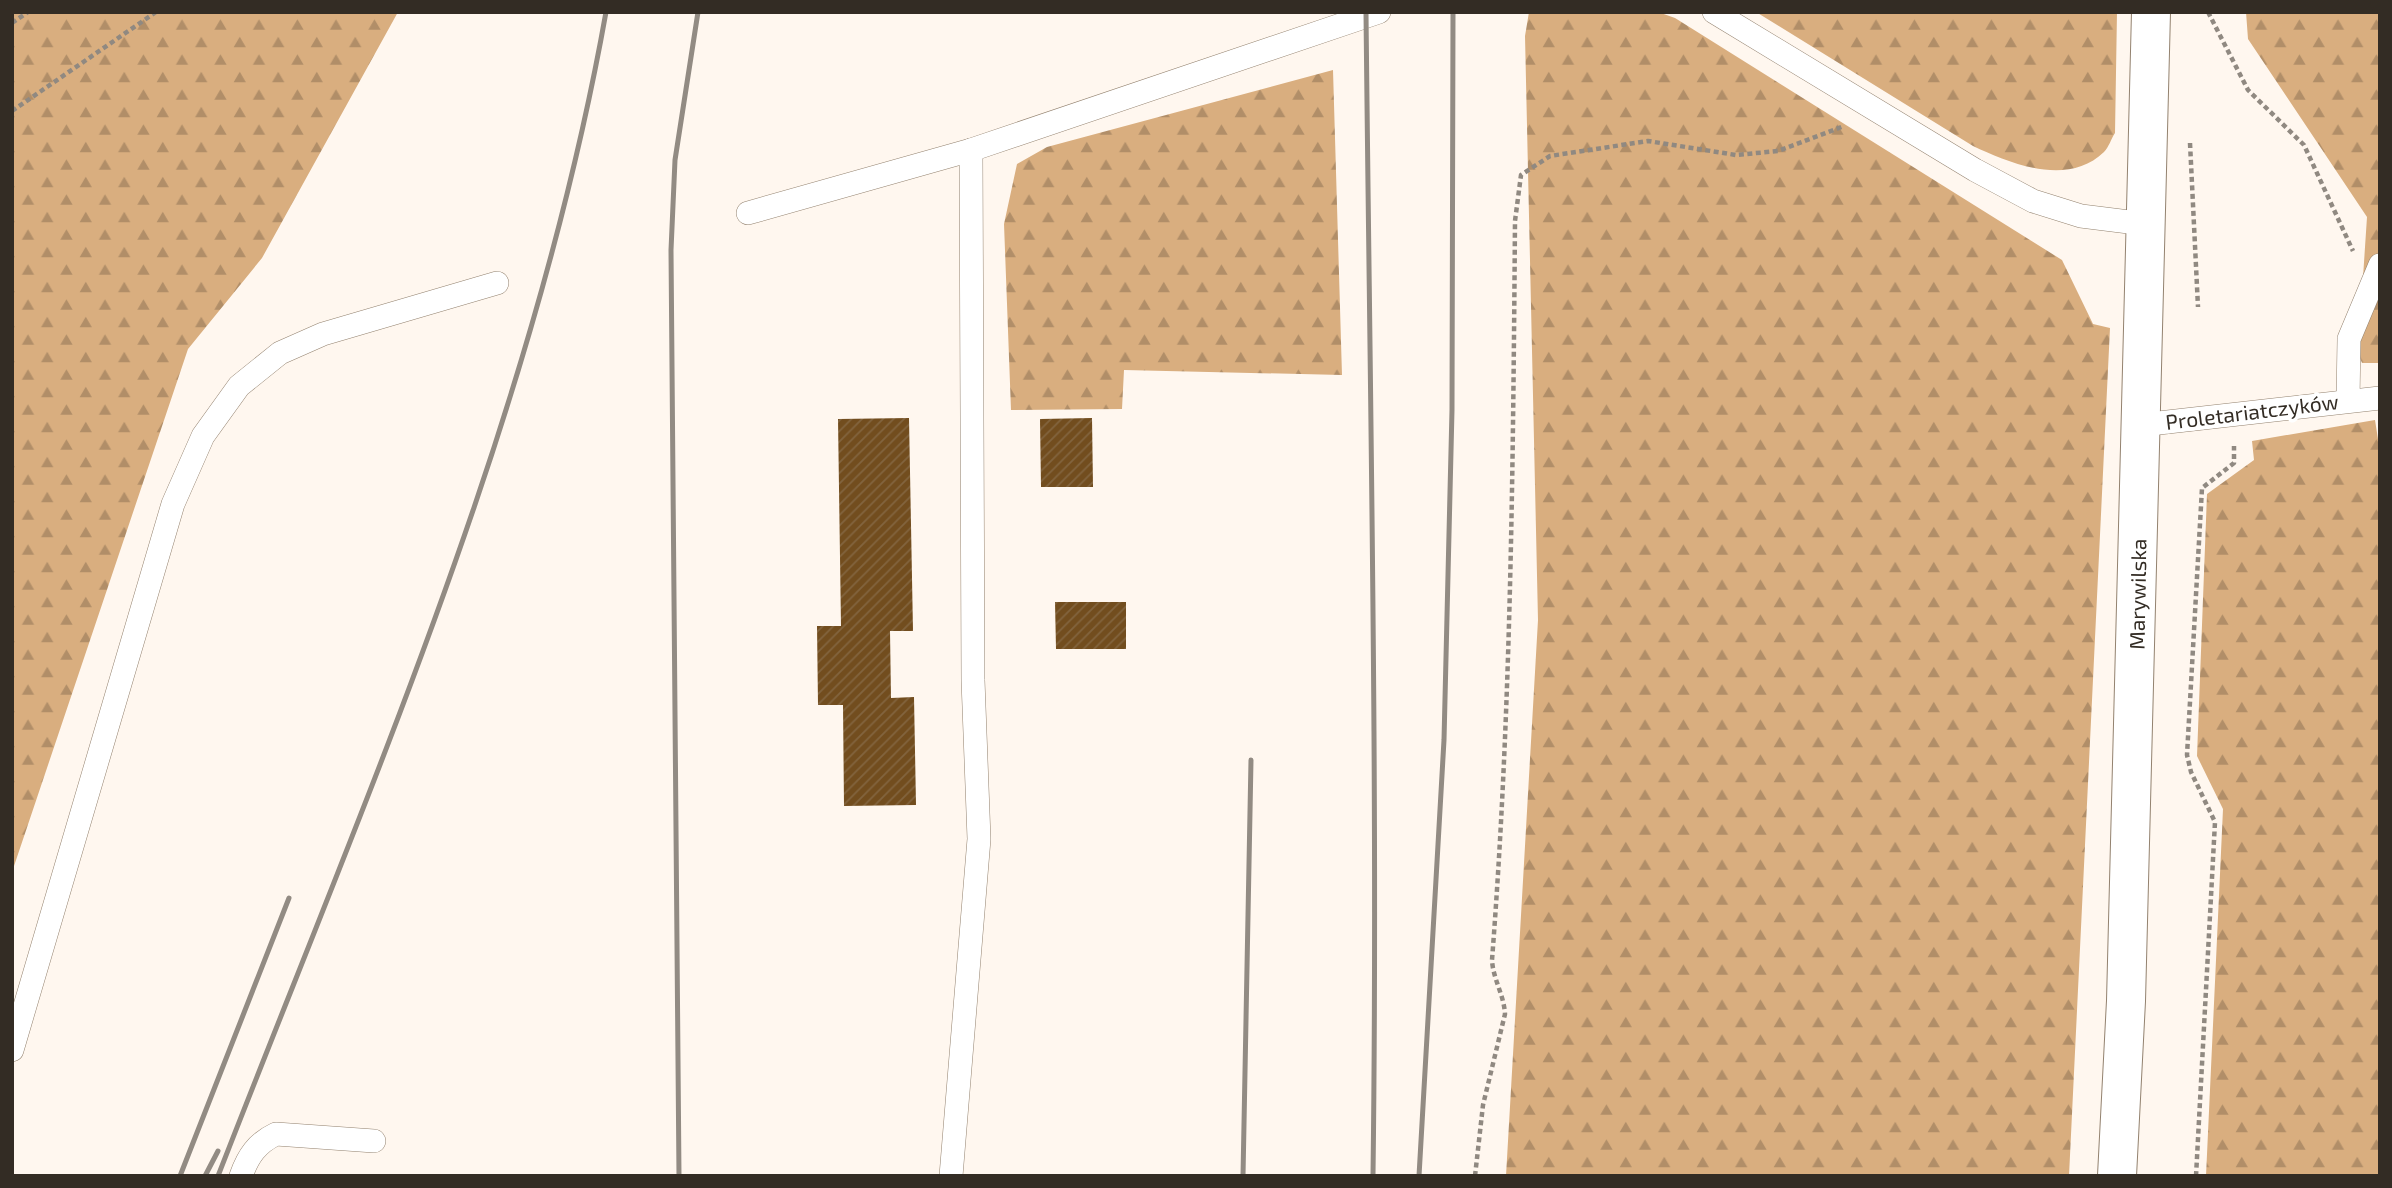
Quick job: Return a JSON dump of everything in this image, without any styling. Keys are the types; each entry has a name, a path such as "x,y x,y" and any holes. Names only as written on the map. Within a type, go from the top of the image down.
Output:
{"main road":[{"name":"Marywilska","path":"2117,1176 2126,1001 2151,12"}],"lane":[{"path":"748,213 971,150 1380,12"},
{"path":"1714,12 1975,170 2033,201 2081,216 2145,223"},
{"path":"951,1176 979,839 973,666 971,150"},
{"name":"Proletariatczyków","path":"2141,425 2348,401 2349,339 2380,265"},
{"path":"12,1051 173,504 203,436 239,386 280,354 323,334 498,284"},
{"path":"2348,401 2380,398"},
{"path":"241,1176 255,1149 276,1134 374,1141"}],"path":[{"path":"12,23 28,12"},
{"path":"12,111 156,12"},
{"path":"2208,12 2248,90 2293,132 2311,157 2370,288"},
{"path":"1475,1176 1483,1105 1505,1014 1504,1002 1492,969 1492,960 1505,768 1507,632 1513,522 1515,221 1521,175 1550,156 1648,141 1736,155 1779,151 1879,113"},
{"path":"2190,136 2197,307"},
{"path":"2196,1176 2215,822 2191,772 2187,755 2202,488 2234,463 2234,446"}],"green space":[{"path":"12,12 398,12 262,258 188,349 12,872"},
{"path":"1529,12 1658,12 1675,18 2062,260 2093,324 2110,328 2069,1176 1506,1176 1538,620 1525,36"},
{"path":"1756,12 2117,12 2115,133 2104,152 2090,163 2074,168 2039,169 2004,159 1973,146"},
{"path":"2246,12 2380,12 2380,363 2362,363 2358,353 2367,217 2248,39"},
{"path":"1333,70 1342,375 1124,370 1122,409 1011,410 1004,224 1017,164 1047,147"},
{"path":"2375,420 2380,452 2380,1176 2206,1176 2223,809 2197,756 2207,494 2254,460 2252,441"}],"building":[{"path":"909,418 913,631 890,631 891,698 914,697 916,805 844,806 843,705 818,705 817,626 841,626 838,419"},
{"path":"1092,418 1093,487 1041,487 1040,419"},
{"path":"1055,602 1126,602 1126,649 1056,649"}],"railway":[{"path":"218,1176 387,747 491,458 536,311 575,163 606,12"},
{"path":"679,1176 671,250 675,160 698,12"},
{"path":"1366,12 1374,740 1373,1176"},
{"path":"1419,1176 1444,740 1452,410 1453,12"},
{"path":"1243,1176 1251,760"},
{"path":"180,1176 289,898"},
{"path":"205,1176 218,1151"}]}
